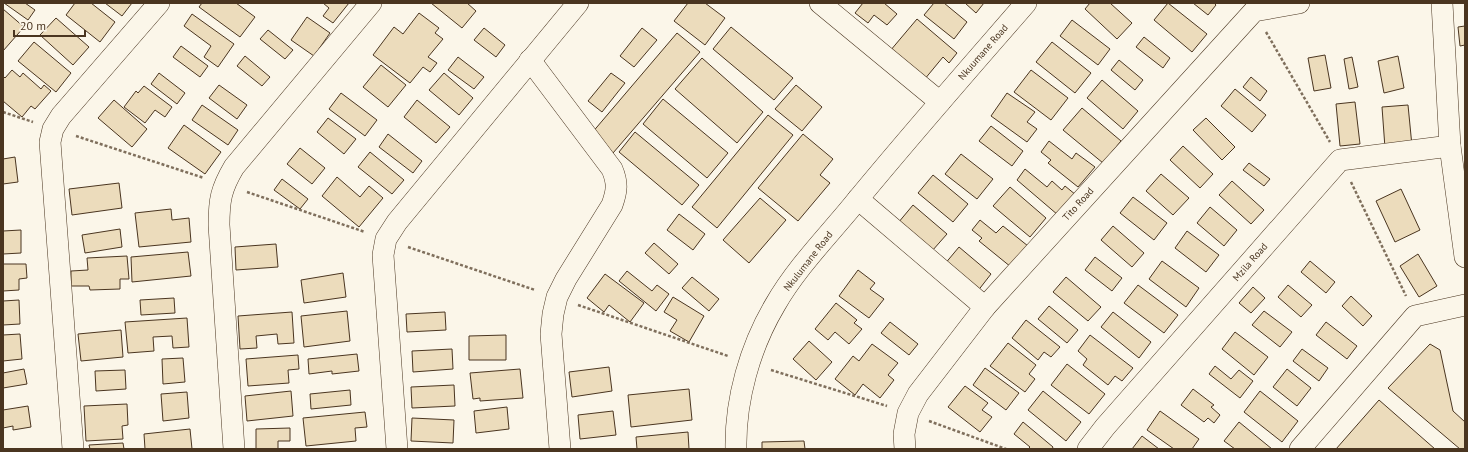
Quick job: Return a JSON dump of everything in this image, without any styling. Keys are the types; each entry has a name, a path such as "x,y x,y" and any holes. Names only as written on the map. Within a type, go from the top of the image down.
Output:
{"street":[{"path":"73,449 50,142 54,129 61,116 158,3"},
{"path":"234,449 219,225 219,205 223,184 234,167 371,3"},
{"path":"820,3 940,102"},
{"name":"Nkuumane Road","path":"940,102 1026,3"},
{"name":"Tito Road","path":"905,449 904,434 908,413 922,389 985,307 1254,11 1299,3"},
{"path":"1442,3 1450,146 1465,257"},
{"path":"396,449 383,255 386,239 397,222 530,60 573,4"},
{"path":"530,60 612,169 617,181 617,192 612,205 566,279 557,297 552,314 551,334 560,449"},
{"name":"Nkulumane Road","path":"736,449 736,433 740,400 750,363 762,330 775,305 793,278 940,102"},
{"name":"Mzila Road","path":"1088,449 1104,427 1340,160 1450,146"},
{"path":"858,199 985,307"},
{"path":"1300,449 1415,316 1465,305"}],"path":[{"path":"3,112 223,184 750,363 908,413 1006,449"}],"building":[{"path":"4,3 25,3 35,10 28,20"},
{"path":"75,3 91,3 115,22 100,42 66,15"},
{"path":"105,3 132,3 122,16"},
{"path":"202,3 236,3 255,17 240,37 199,7"},
{"path":"323,3 349,3 333,23 323,16 329,8"},
{"path":"431,3 467,3 476,11 462,28"},
{"path":"688,3 705,3 725,18 705,45 674,21"},
{"path":"863,3 884,3 897,14 887,25 874,15 868,23 855,13"},
{"path":"934,3 944,3 967,22 954,39 924,15"},
{"path":"965,3 984,3 976,13"},
{"path":"1090,3 1110,3 1132,23 1117,39 1085,9"},
{"path":"1168,3 1207,34 1192,52 1154,20"},
{"path":"1193,3 1214,3 1216,5 1208,15"},
{"path":"3,9 24,27 3,51"},
{"path":"419,13 439,28 435,33 443,39 428,57 437,63 430,72 423,67 410,83 373,55 394,27 403,34"},
{"path":"192,14 234,44 218,67 204,57 211,46 184,26"},
{"path":"307,17 330,33 314,56 291,40"},
{"path":"56,18 89,47 73,65 40,35"},
{"path":"917,19 957,53 949,63 943,57 924,80 890,51"},
{"path":"1072,20 1110,49 1098,65 1060,36"},
{"path":"1465,26 1465,45 1460,46 1458,27"},
{"path":"731,27 793,78 774,100 713,49"},
{"path":"484,28 505,45 496,57 474,40"},
{"path":"642,28 657,40 634,67 620,56"},
{"path":"268,30 293,50 285,59 260,39"},
{"path":"677,33 700,52 613,153 591,134"},
{"path":"1144,37 1170,58 1163,68 1136,47"},
{"path":"34,42 71,73 56,92 18,61"},
{"path":"1052,42 1091,73 1075,93 1036,62"},
{"path":"181,46 208,66 200,77 173,57"},
{"path":"1325,55 1331,88 1314,91 1308,58"},
{"path":"245,56 270,77 262,86 237,66"},
{"path":"1398,56 1404,88 1384,93 1378,61"},
{"path":"458,57 484,77 474,89 448,70"},
{"path":"1352,57 1358,87 1349,89 1344,59"},
{"path":"702,58 763,112 737,143 675,89"},
{"path":"1119,60 1143,80 1135,90 1111,70"},
{"path":"381,65 406,85 388,107 363,87"},
{"path":"12,70 20,77 23,73 41,89 44,85 51,91 35,109 31,106 22,117 3,101 3,76 5,78"},
{"path":"1031,70 1068,98 1051,120 1014,92"},
{"path":"159,73 185,93 177,104 151,84"},
{"path":"444,73 473,98 459,115 429,90"},
{"path":"611,73 625,83 602,112 588,101"},
{"path":"1251,77 1267,91 1260,101 1243,87"},
{"path":"1102,80 1138,111 1123,129 1087,98"},
{"path":"219,85 247,105 237,119 209,98"},
{"path":"796,85 822,107 802,131 775,109"},
{"path":"144,86 172,107 165,117 155,110 145,123 124,107 136,91 138,93"},
{"path":"1235,89 1266,115 1252,132 1221,106"},
{"path":"341,93 377,120 365,136 329,109"},
{"path":"1007,93 1035,112 1027,122 1037,129 1027,142 991,116"},
{"path":"663,99 728,153 707,178 643,124"},
{"path":"114,100 147,129 132,147 98,118"},
{"path":"417,100 450,127 436,143 404,117"},
{"path":"1355,102 1360,144 1340,146 1336,104"},
{"path":"202,105 238,130 228,145 192,120"},
{"path":"1408,105 1412,146 1385,148 1382,107"},
{"path":"1082,108 1121,141 1103,163 1063,130"},
{"path":"768,115 793,135 717,228 692,207"},
{"path":"328,118 356,139 344,154 317,132"},
{"path":"1206,118 1235,147 1222,160 1193,130"},
{"path":"184,125 221,152 205,174 168,148"},
{"path":"991,126 1023,151 1012,166 979,141"},
{"path":"635,132 699,185 682,205 619,152"},
{"path":"388,134 422,161 413,173 379,147"},
{"path":"803,134 833,159 820,175 830,183 798,221 758,188"},
{"path":"1049,141 1072,159 1076,153 1095,167 1078,187 1048,163 1051,160 1041,152"},
{"path":"1183,146 1213,174 1200,188 1170,160"},
{"path":"300,148 325,168 312,184 287,164"},
{"path":"370,152 404,180 392,194 358,167"},
{"path":"961,154 993,179 977,199 945,174"},
{"path":"15,157 18,182 3,184 3,159"},
{"path":"1249,163 1270,179 1264,186 1243,170"},
{"path":"1025,169 1047,187 1052,181 1062,190 1065,186 1076,195 1058,215 1017,180"},
{"path":"1161,174 1189,198 1173,215 1146,191"},
{"path":"933,175 968,204 953,222 918,193"},
{"path":"337,177 360,197 369,186 383,198 359,227 322,196"},
{"path":"282,179 308,199 300,209 274,190"},
{"path":"1232,181 1264,210 1251,224 1219,195"},
{"path":"119,183 122,208 72,215 69,189"},
{"path":"1010,187 1046,218 1030,237 993,206"},
{"path":"1401,189 1420,230 1395,242 1376,201"},
{"path":"1133,197 1167,223 1154,240 1120,213"},
{"path":"760,198 786,220 749,263 723,240"},
{"path":"913,205 947,234 932,251 898,223"},
{"path":"1210,207 1237,230 1224,246 1197,223"},
{"path":"171,209 172,220 189,218 191,242 139,247 135,213"},
{"path":"679,214 705,234 693,250 667,230"},
{"path":"980,220 996,233 1003,226 1028,246 1011,267 979,241 982,238 972,230"},
{"path":"1113,226 1144,253 1132,267 1101,240"},
{"path":"120,229 122,247 85,253 82,235"},
{"path":"21,230 21,253 3,254 3,231"},
{"path":"1187,231 1219,255 1206,272 1175,248"},
{"path":"654,243 678,264 669,274 645,253"},
{"path":"276,244 278,267 236,270 235,247"},
{"path":"959,247 991,274 977,292 944,265"},
{"path":"188,252 191,276 132,282 131,257"},
{"path":"1418,254 1437,286 1419,297 1400,266"},
{"path":"127,256 129,279 120,279 120,289 90,290 89,286 71,286 71,271 88,270 87,258"},
{"path":"1095,257 1122,278 1112,291 1085,270"},
{"path":"1162,261 1199,288 1186,307 1149,279"},
{"path":"1310,261 1335,282 1326,293 1301,272"},
{"path":"3,264 26,264 27,278 19,279 19,290 3,291"},
{"path":"858,270 875,283 870,289 884,299 869,318 839,296"},
{"path":"627,271 652,291 657,285 669,294 656,311 619,281"},
{"path":"343,273 346,297 304,303 301,280"},
{"path":"605,274 644,303 630,322 609,305 604,312 587,298"},
{"path":"692,277 719,299 709,311 682,288"},
{"path":"1066,277 1101,307 1088,321 1053,292"},
{"path":"1138,285 1178,315 1164,333 1124,303"},
{"path":"1288,285 1312,305 1301,317 1278,297"},
{"path":"1253,287 1265,298 1251,313 1239,303"},
{"path":"1351,296 1372,316 1363,326 1342,306"},
{"path":"673,297 704,316 689,342 670,331 677,320 664,312"},
{"path":"174,298 175,313 141,315 140,300"},
{"path":"19,300 20,324 3,325 3,301"},
{"path":"836,303 857,320 854,323 862,329 849,344 835,332 828,340 815,329"},
{"path":"1049,306 1078,330 1067,343 1038,319"},
{"path":"347,311 350,341 304,347 301,316"},
{"path":"1264,311 1292,332 1280,347 1252,325"},
{"path":"292,312 294,343 278,344 277,334 256,336 257,348 240,349 238,316"},
{"path":"445,312 446,330 407,332 406,314"},
{"path":"1113,312 1151,342 1139,358 1101,327"},
{"path":"187,318 189,347 173,348 172,336 153,337 154,351 128,353 125,322"},
{"path":"1026,320 1060,347 1051,357 1044,352 1038,360 1012,338"},
{"path":"890,322 918,344 909,355 881,333"},
{"path":"1326,322 1357,346 1347,359 1316,335"},
{"path":"121,330 123,357 81,361 78,334"},
{"path":"1235,332 1268,357 1254,375 1222,349"},
{"path":"20,334 22,359 3,361 3,335"},
{"path":"506,335 506,360 469,360 469,336"},
{"path":"1090,335 1133,368 1122,381 1115,376 1108,385 1083,365 1087,359 1078,351"},
{"path":"809,341 832,362 816,380 793,359"},
{"path":"1008,343 1036,365 1029,374 1035,379 1025,392 990,366"},
{"path":"872,344 898,363 888,375 894,380 880,398 863,384 855,395 835,379 853,356 859,361"},
{"path":"1430,344 1440,350 1453,411 1465,422 1465,449 1460,449 1388,388"},
{"path":"452,349 453,369 413,372 412,351"},
{"path":"1302,349 1328,368 1319,381 1293,361"},
{"path":"357,354 359,371 332,374 332,371 309,374 308,359"},
{"path":"298,355 299,369 288,370 289,383 248,386 246,359"},
{"path":"183,358 185,382 163,384 162,359"},
{"path":"1067,364 1105,394 1089,414 1051,385"},
{"path":"1215,366 1231,379 1239,370 1253,381 1240,398 1209,374"},
{"path":"609,367 612,391 572,397 569,372"},
{"path":"985,368 1019,393 1006,410 973,385"},
{"path":"24,369 27,384 3,388 3,373"},
{"path":"520,369 523,398 480,401 480,398 473,399 470,373"},
{"path":"1287,369 1311,388 1297,406 1273,387"},
{"path":"125,370 126,389 96,391 95,371"},
{"path":"454,385 455,406 412,408 411,387"},
{"path":"965,386 988,403 982,410 992,417 980,432 948,407"},
{"path":"689,389 692,420 631,427 628,395"},
{"path":"1193,389 1214,405 1211,407 1220,415 1214,423 1208,418 1204,422 1181,405"},
{"path":"350,390 351,405 311,409 310,394"},
{"path":"291,391 293,416 247,421 245,396"},
{"path":"1043,391 1081,422 1066,441 1028,410"},
{"path":"1260,391 1298,421 1282,442 1244,412"},
{"path":"187,392 189,418 163,421 161,394"},
{"path":"1379,400 1435,449 1336,449"},
{"path":"127,404 128,425 122,426 123,439 86,441 84,406"},
{"path":"28,406 31,427 13,430 13,426 3,428 3,410"},
{"path":"507,407 509,429 476,433 474,411"},
{"path":"613,411 616,435 580,439 578,415"},
{"path":"1160,411 1199,439 1192,449 1174,449 1147,430"},
{"path":"365,412 367,427 355,428 356,441 306,446 303,418"},
{"path":"412,418 454,420 453,443 411,441"},
{"path":"1023,422 1053,447 1052,449 1028,449 1030,447 1014,434"},
{"path":"1239,422 1272,449 1235,449 1224,441"},
{"path":"290,428 290,441 278,441 278,449 256,449 256,429"},
{"path":"190,429 192,449 145,449 144,434"},
{"path":"688,432 689,449 637,449 636,437"},
{"path":"1142,436 1159,449 1132,449"},
{"path":"804,441 805,449 762,449 762,442"},
{"path":"123,443 124,449 90,449 89,445"}]}
